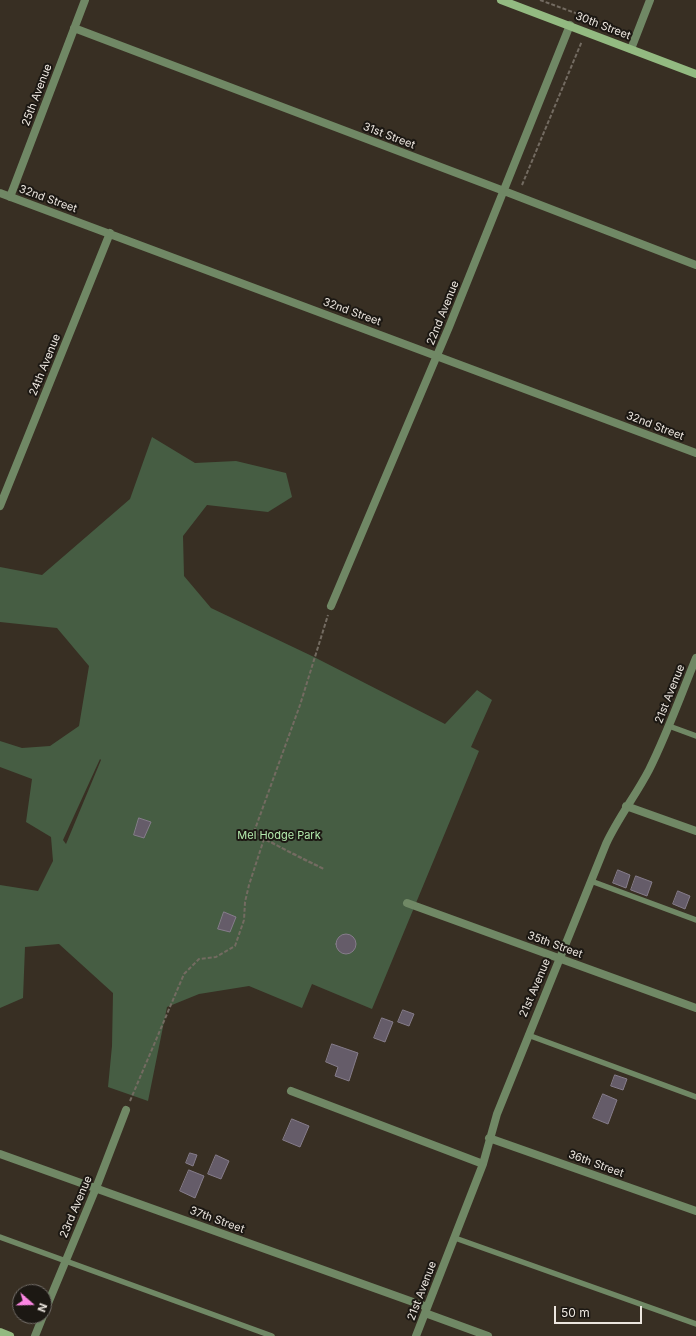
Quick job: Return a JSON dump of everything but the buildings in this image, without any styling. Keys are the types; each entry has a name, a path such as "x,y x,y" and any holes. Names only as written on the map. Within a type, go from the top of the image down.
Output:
{"street":[{"name":"25th Avenue","path":"10,197 85,0"},
{"name":"30th Street","path":"501,0 696,74"},
{"path":"631,49 650,0"},
{"name":"22nd Avenue","path":"331,606 437,356 570,25"},
{"name":"31st Street","path":"74,28 696,265"},
{"name":"32nd Street","path":"0,193 696,453"},
{"name":"24th Avenue","path":"0,506 110,233"},
{"name":"21st Avenue","path":"416,1336 483,1164 489,1138 528,1035 591,881 611,833 643,780 669,726 696,658"},
{"path":"626,806 696,831"},
{"name":"35th Street","path":"407,902 696,1008"},
{"path":"291,1091 483,1164"},
{"name":"23rd Avenue","path":"52,1294 96,1188 126,1110"},
{"name":"36th Street","path":"489,1138 696,1211"},
{"name":"37th Street","path":"0,1154 426,1310 488,1336"},
{"path":"35,1336 40,1324"},
{"path":"0,1332 10,1336"}],"lane":[{"path":"669,726 696,736"},
{"path":"591,881 696,920"},
{"path":"528,1035 696,1097"},
{"path":"0,1237 272,1336"},
{"path":"455,1238 696,1324"}],"path":[{"path":"540,0 628,32"},
{"path":"522,185 590,19"},
{"path":"264,839 324,869 292,855 264,839 254,832 300,705 331,606"},
{"path":"126,1110 184,974 199,959 216,957 235,946 244,920 245,902 264,839"}],"green space":[{"name":"Mel Hodge Park","path":"152,437 195,463 236,461 286,473 292,497 268,512 207,505 183,536 184,576 211,608 314,657 445,724 477,690 492,700 471,747 479,751 372,1009 312,984 302,1008 249,986 199,994 167,1007 148,1101 108,1087 112,1046 113,993 59,944 25,947 23,998 0,1008 0,885 38,891 53,861 51,837 26,822 32,779 0,767 0,741 22,748 50,746 79,726 89,666 57,628 0,622 0,567 42,575 130,499","holes":["100,759 101,760 66,844 63,840"]}]}
